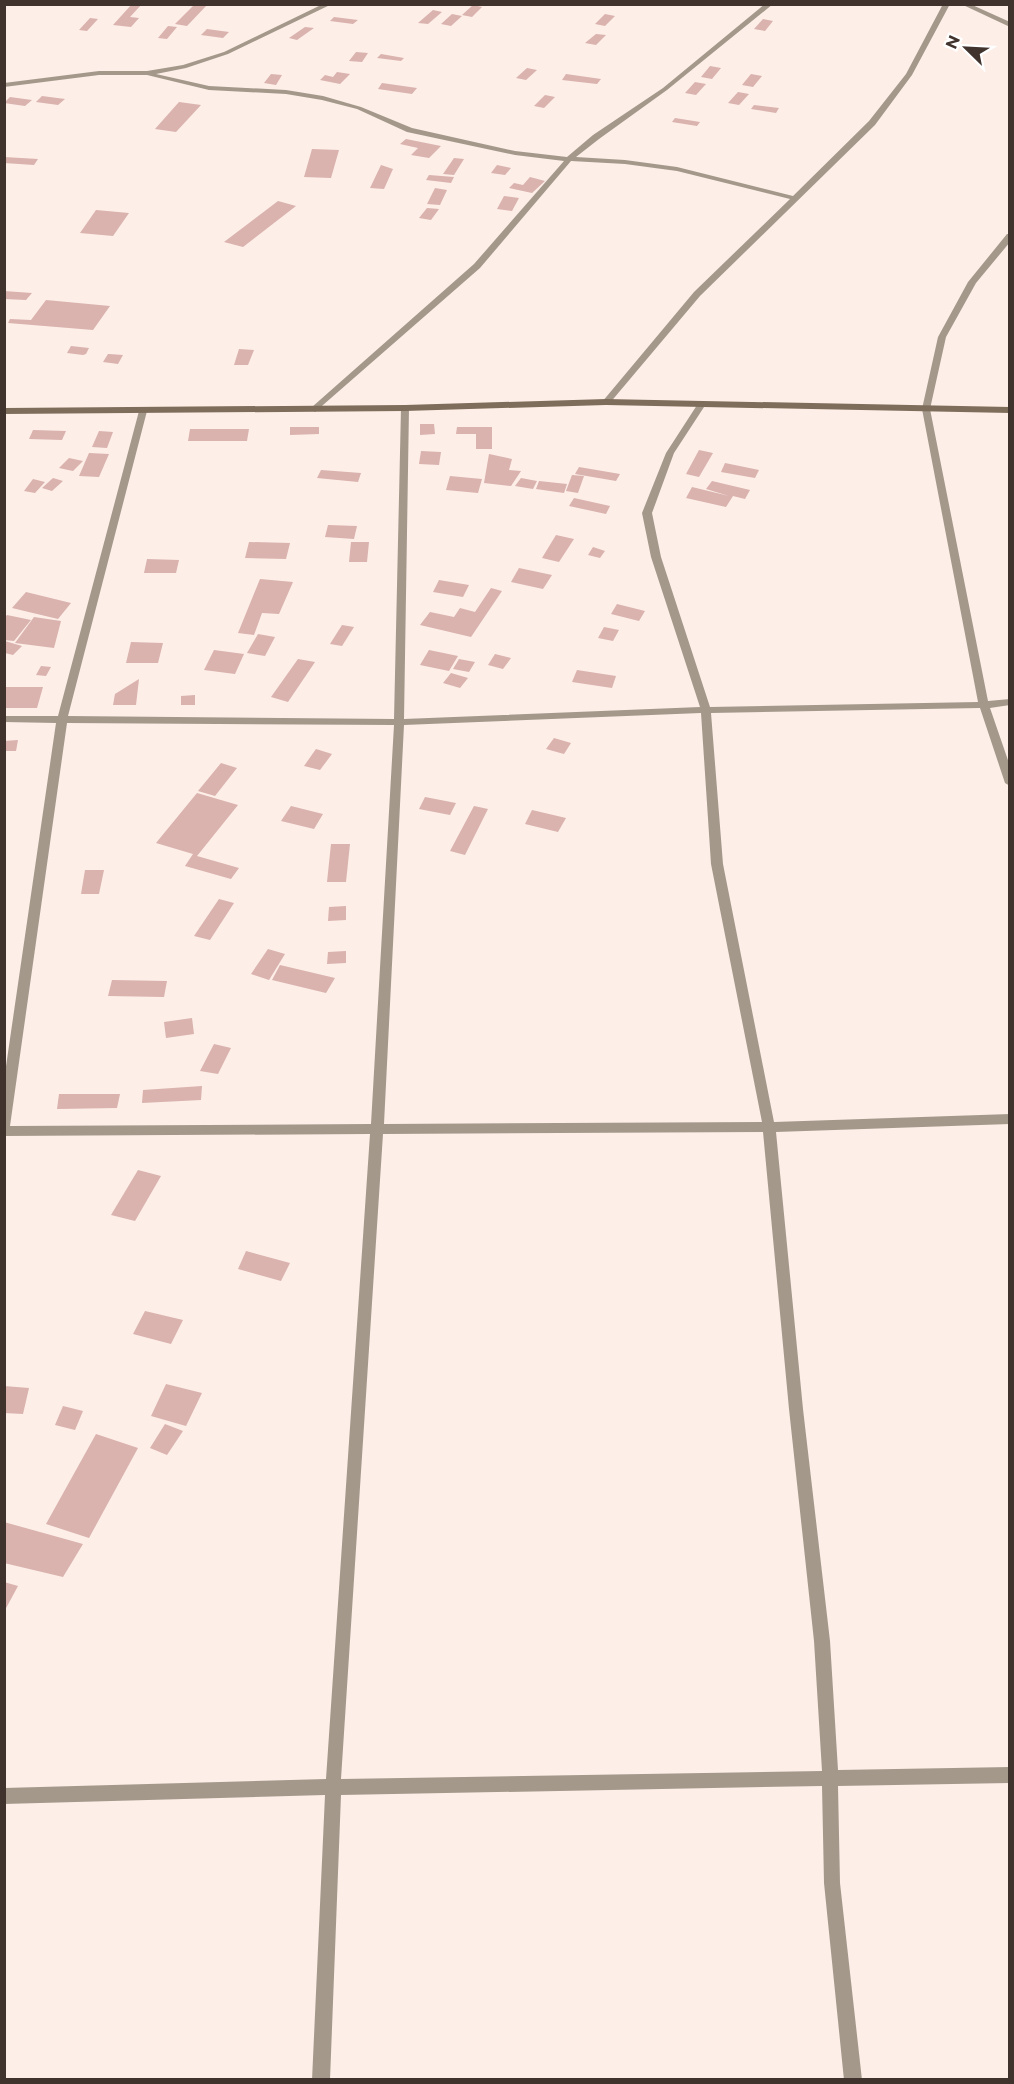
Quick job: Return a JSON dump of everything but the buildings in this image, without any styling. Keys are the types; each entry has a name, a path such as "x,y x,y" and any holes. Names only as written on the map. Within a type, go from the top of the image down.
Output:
{"street":[{"path":"4,85 99,73 147,73 184,67 226,53 329,4"},
{"path":"315,409 477,266 569,159 596,137 665,89 770,4"},
{"path":"606,402 697,294 872,123 909,75 947,4"},
{"path":"964,4 1010,25"},
{"path":"147,73 182,84 209,88 286,92 323,98 359,108 410,130 515,153 625,162 677,169 794,198"},
{"path":"1010,236 972,282 942,337 926,409 984,705 1010,783"},
{"path":"4,411 405,408 606,402 1010,410"},
{"path":"702,405 670,453 647,513 656,557 706,711 717,864 769,1127 796,1409 822,1641 830,1776 832,1883 853,2079"},
{"path":"321,2079 333,1786 378,1130 399,722 405,408"},
{"path":"4,1126 62,719 143,411"},
{"path":"4,719 399,722 706,711 984,705 1010,702"},
{"path":"4,1131 769,1127 1010,1119"},
{"path":"4,1796 333,1786 830,1776 1010,1775"}]}
